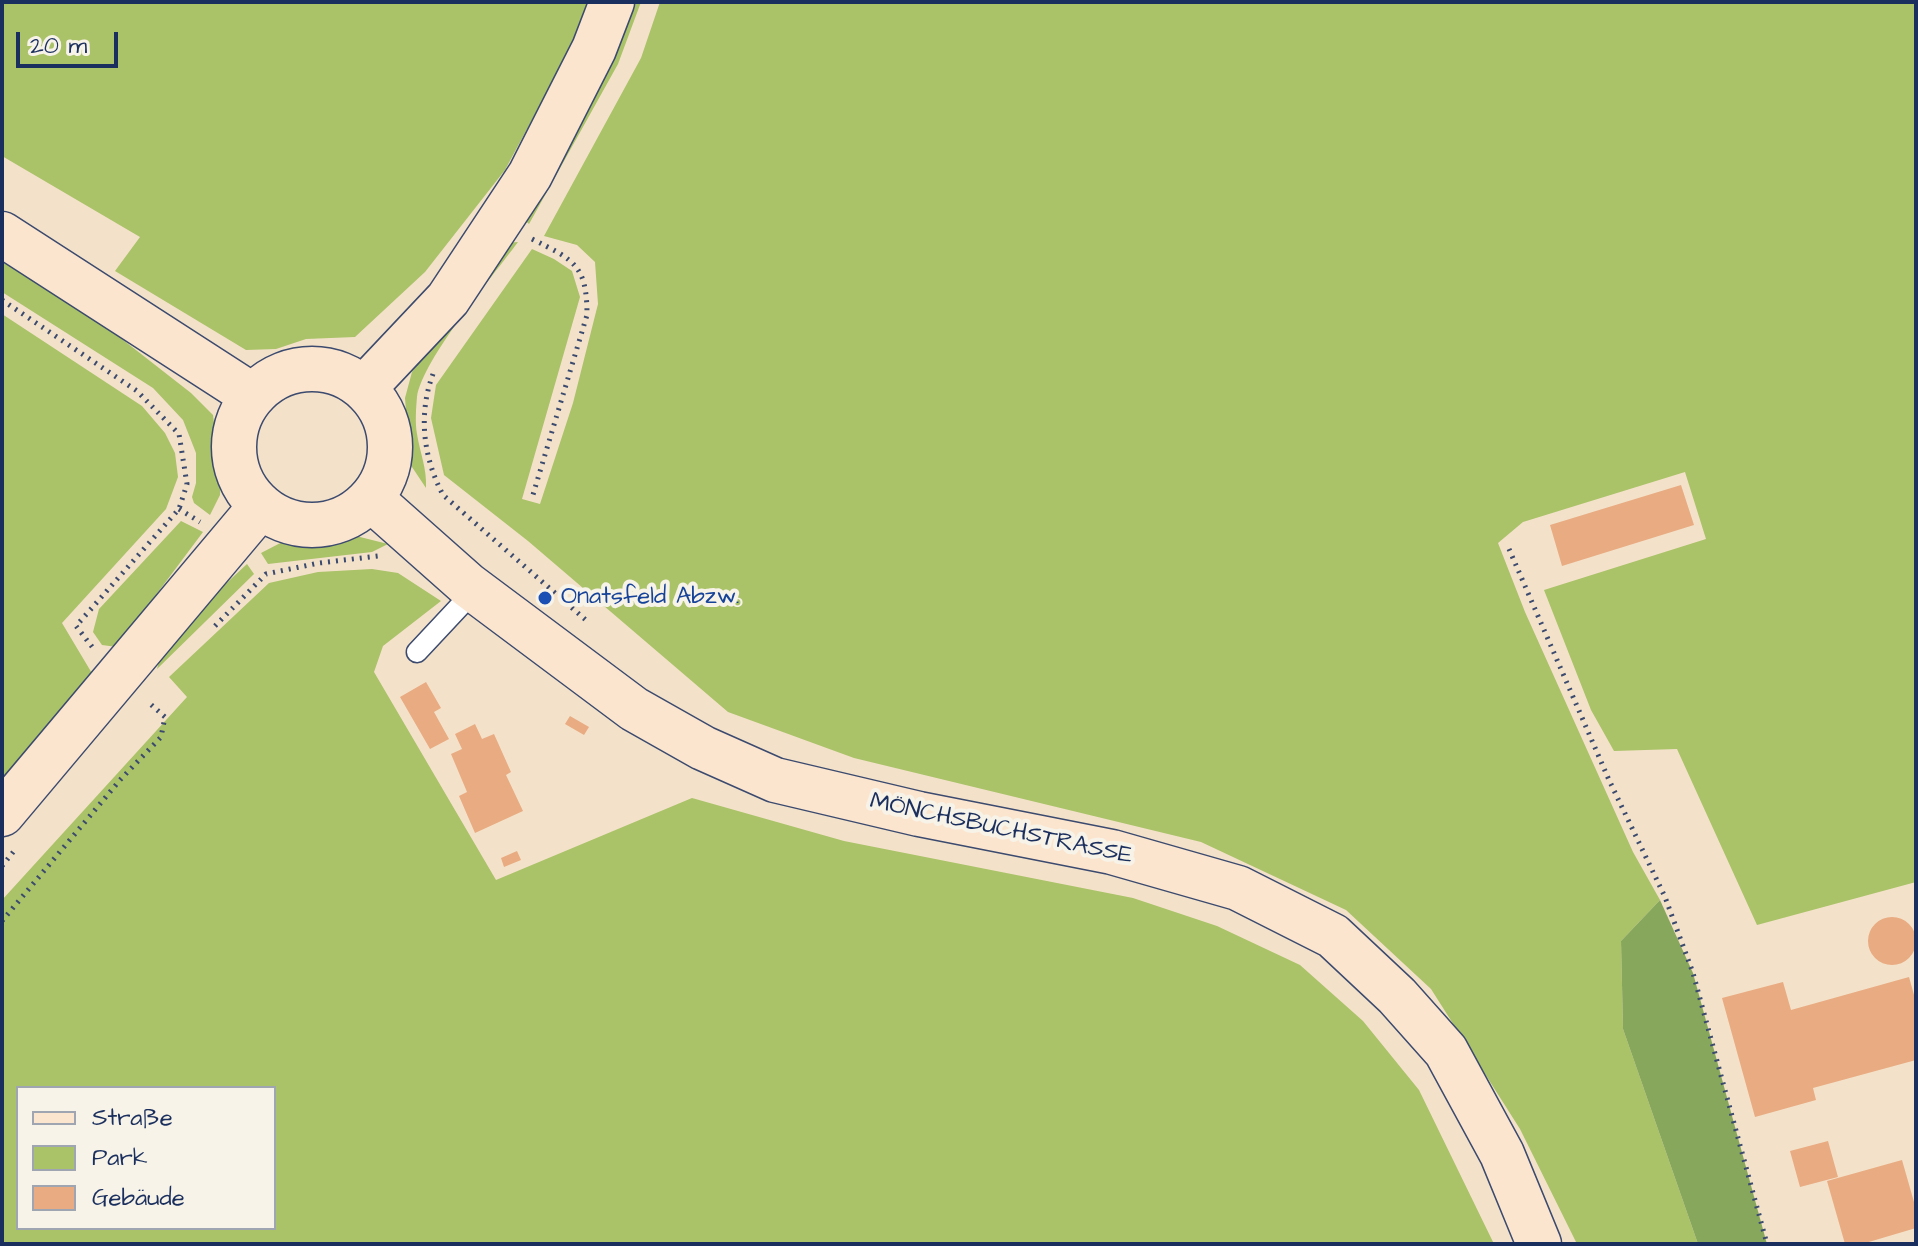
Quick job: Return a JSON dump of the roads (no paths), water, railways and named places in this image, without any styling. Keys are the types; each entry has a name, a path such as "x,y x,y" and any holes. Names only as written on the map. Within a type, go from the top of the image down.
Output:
{"street":[{"path":"364,388 448,299 530,175 594,49 612,2"},
{"path":"2,234 253,396"},
{"path":"319,370 343,376 364,388 384,419 390,454 384,477 371,499 353,514 330,523 305,525 281,519 261,506 245,488 236,465 234,440 240,417 253,396 272,380 294,371 319,370"},
{"name":"MÖNCHSBUCHSTRASSE","path":"371,499 475,590 634,709 703,748 775,780 919,814 1126,856 1238,888 1333,936 1397,996 1446,1051 1502,1154 1539,1244"},
{"path":"2,814 130,690 261,506"}],"lane":[{"path":"417,652 475,590"}],"place":[{"name":"Onatsfeld Abzw.","path":"545,598"}]}
